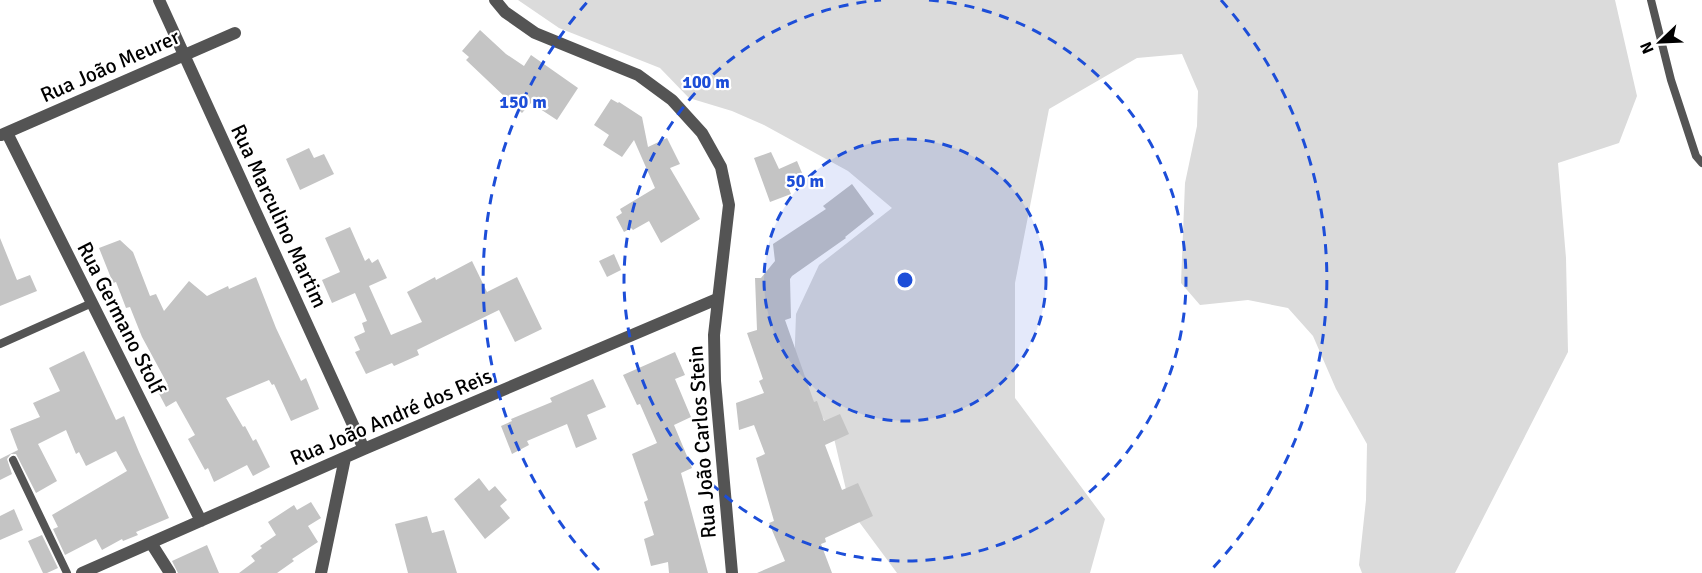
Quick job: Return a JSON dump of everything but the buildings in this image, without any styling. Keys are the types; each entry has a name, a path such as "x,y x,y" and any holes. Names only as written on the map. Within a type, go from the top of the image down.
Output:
{"street":[{"name":"Rua Marculino Martim","path":"159,0 364,449"},
{"name":"Rua João Carlos Stein","path":"495,0 505,12 535,33 638,75 672,100 702,133 721,167 729,205 714,335 715,381 732,573"},
{"name":"Rua João Meurer","path":"3,134 235,33"},
{"name":"Rua Germano Stolf","path":"3,134 92,303 201,521"},
{"name":"Rua João André dos Reis","path":"82,573 364,449 717,299"},
{"path":"321,573 345,458"},
{"path":"151,543 170,573"}],"lane":[{"path":"1651,0 1671,80 1696,156 1702,163"},
{"path":"0,344 92,303"},
{"path":"13,460 68,573"}],"shaded area":[{"path":"518,0 1615,0 1637,96 1619,143 1558,163 1566,258 1568,352 1455,573 1362,573 1359,565 1366,500 1367,444 1336,389 1313,336 1288,308 1248,300 1200,305 1181,283 1185,183 1197,126 1198,91 1182,54 1137,58 1049,109 1015,283 1015,398 1105,519 1090,573 897,573 851,511 833,434 794,372 796,314 819,265 892,208 848,171 764,125 732,111 689,98 660,68 559,28"}]}
